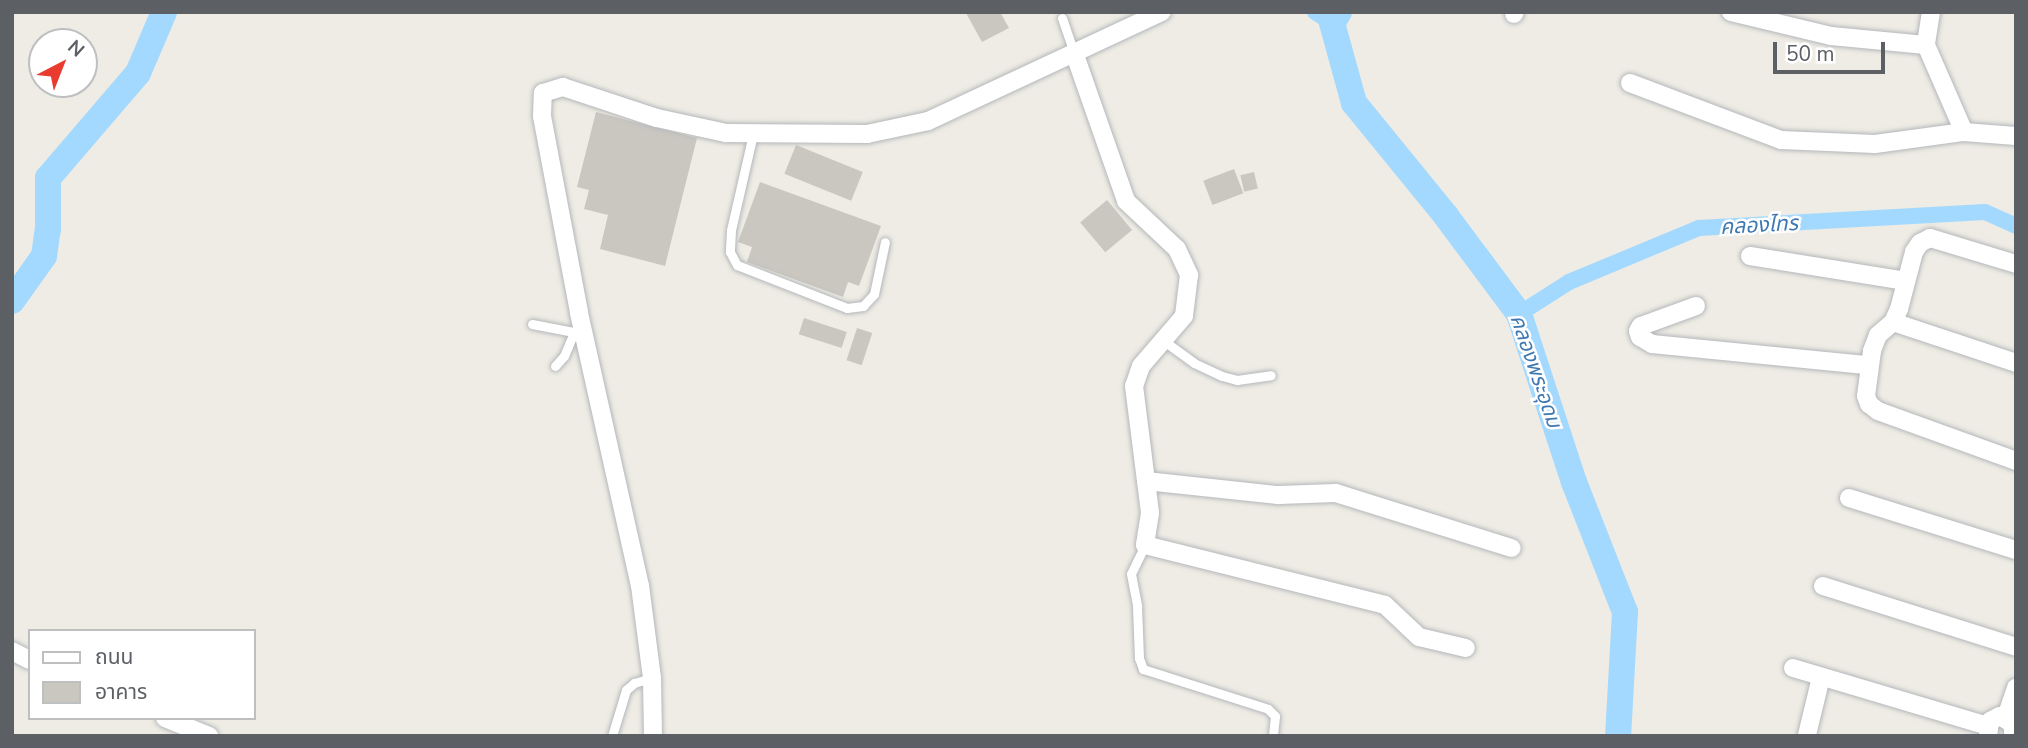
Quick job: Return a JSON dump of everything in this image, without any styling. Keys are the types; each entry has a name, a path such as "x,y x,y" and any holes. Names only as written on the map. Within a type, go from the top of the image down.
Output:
{"street":[{"path":"653,736 652,678 629,530 579,333 542,116 543,93 563,87 657,118 726,133 867,134 901,129 928,121 1075,55 1162,12"},
{"path":"1731,12 1831,36 1926,45"},
{"path":"1931,12 1926,45 1964,132"},
{"path":"1075,55 1126,201 1177,249 1189,275 1188,300 1179,325 1141,366 1134,386 1150,513 1145,545 1385,604 1419,637 1466,648"},
{"path":"1630,83 1781,140 1875,144 1964,132 2016,136"},
{"path":"2016,264 1930,238 1920,243 1914,252 1893,322 1878,335 1868,365 1866,396 1869,404 1878,411 2016,461"},
{"path":"1750,256 1906,281"},
{"path":"1696,306 1641,326 1638,331 1640,337 1652,344 1868,365"},
{"path":"1893,322 2016,363"},
{"path":"1146,481 1278,495 1336,493 1512,548"},
{"path":"1849,498 2016,550"},
{"path":"1823,586 2016,647"},
{"path":"12,652 28,659"},
{"path":"1793,668 1987,731 1994,717 2006,717 2013,724 2014,735"},
{"path":"1807,735 1821,677"},
{"path":"2006,717 2016,688"},
{"path":"170,720 209,736"}],"lane":[{"path":"1062,18 1075,55"},
{"path":"753,134 731,230 730,252 737,265 847,308 863,306 874,294 886,242"},
{"path":"531,324 579,333 555,366"},
{"path":"1164,341 1194,363 1222,376 1237,380 1271,375"},
{"path":"1145,545 1131,574 1137,606 1139,658 1143,669 1155,676 1268,709 1275,716 1273,736"},
{"path":"612,736 626,690 634,683 652,678"}],"building":[{"path":"1000,12 1009,28 982,42 966,13"},
{"path":"596,112 697,138 665,266 600,249 608,215 584,209 589,190 577,187"},
{"path":"796,145 863,172 851,201 784,174"},
{"path":"1234,169 1243,193 1213,205 1203,181"},
{"path":"1254,172 1258,189 1244,192 1240,175"},
{"path":"760,182 881,226 859,286 848,282 843,297 747,262 752,247 738,242"},
{"path":"1107,200 1132,230 1105,252 1080,222"},
{"path":"804,318 847,332 842,348 799,334"},
{"path":"857,328 872,333 862,365 846,360"}],"waterway":[{"path":"12,301 44,256 48,229 48,178 138,73 164,12"},
{"path":"1315,12 1332,23"},
{"name":"คลองพระอุดม","path":"1339,12 1332,23 1354,103 1446,216 1519,314 1574,482 1625,612 1618,736"},
{"name":"คลองไทร","path":"1519,314 1569,282 1699,228 1985,212 2016,226"}]}
